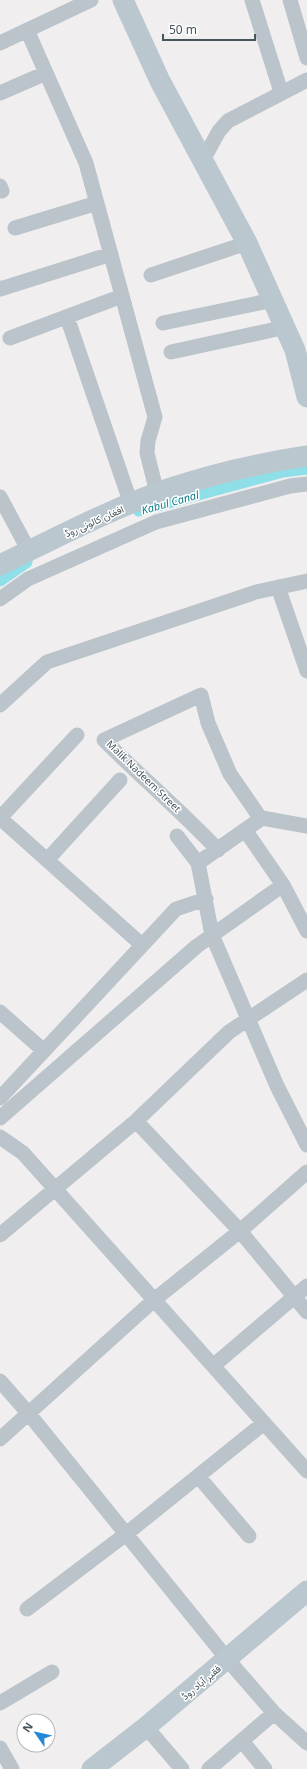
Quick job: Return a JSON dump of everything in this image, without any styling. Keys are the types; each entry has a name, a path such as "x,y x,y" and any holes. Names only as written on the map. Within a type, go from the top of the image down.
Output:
{"street":[{"path":"0,42 91,0"},
{"path":"123,0 160,81 247,243 295,350 307,397"},
{"path":"252,0 281,92"},
{"path":"290,0 305,41 307,58"},
{"path":"26,30 86,163 156,416 148,441 147,453 157,493"},
{"path":"0,93 46,73"},
{"path":"203,160 219,131 228,121 281,92 307,80"},
{"path":"15,228 97,203"},
{"path":"151,275 247,243"},
{"path":"0,288 111,254"},
{"path":"10,338 122,296"},
{"path":"163,323 273,300"},
{"path":"67,317 131,504"},
{"path":"171,352 286,328"},
{"name":"افغان کالونی روڈ","path":"0,565 91,521 157,493 258,464 307,456"},
{"path":"0,599 28,579 156,522 290,486 307,484"},
{"path":"0,497 30,551"},
{"path":"0,705 47,662 249,594 307,581"},
{"path":"278,588 306,666"},
{"name":"Malik Nadeem Street","path":"218,850 159,790 133,768 104,740 201,695 208,723 230,774 261,818"},
{"path":"77,735 0,818 142,945"},
{"path":"47,860 120,780"},
{"path":"198,863 261,818 307,826"},
{"path":"244,830 283,885 307,931"},
{"path":"178,836 198,863 212,935 277,1086 307,1145"},
{"path":"0,1118 212,935 283,885"},
{"path":"0,1098 176,909 206,899"},
{"path":"0,1235 136,1121 229,1032 307,980"},
{"path":"0,1012 44,1051"},
{"path":"136,1121 240,1231 307,1312"},
{"path":"0,1137 23,1153 307,1471"},
{"path":"0,1439 154,1300 240,1231 307,1172"},
{"path":"213,1366 307,1286"},
{"path":"0,1381 29,1414 228,1660 274,1713 307,1743"},
{"path":"27,1609 126,1534 264,1423"},
{"path":"198,1476 249,1536"},
{"name":"فقیر آباد روڈ","path":"92,1769 228,1660 307,1591"},
{"path":"0,1703 52,1672"},
{"path":"209,1769 274,1713"},
{"path":"146,1727 182,1769"},
{"path":"242,1741 265,1769"},
{"path":"0,1748 12,1769"}],"waterway":[{"name":"Kabul Canal","path":"139,510 283,471 307,468"},
{"name":"Kabul Canal","path":"0,580 26,562"}]}
